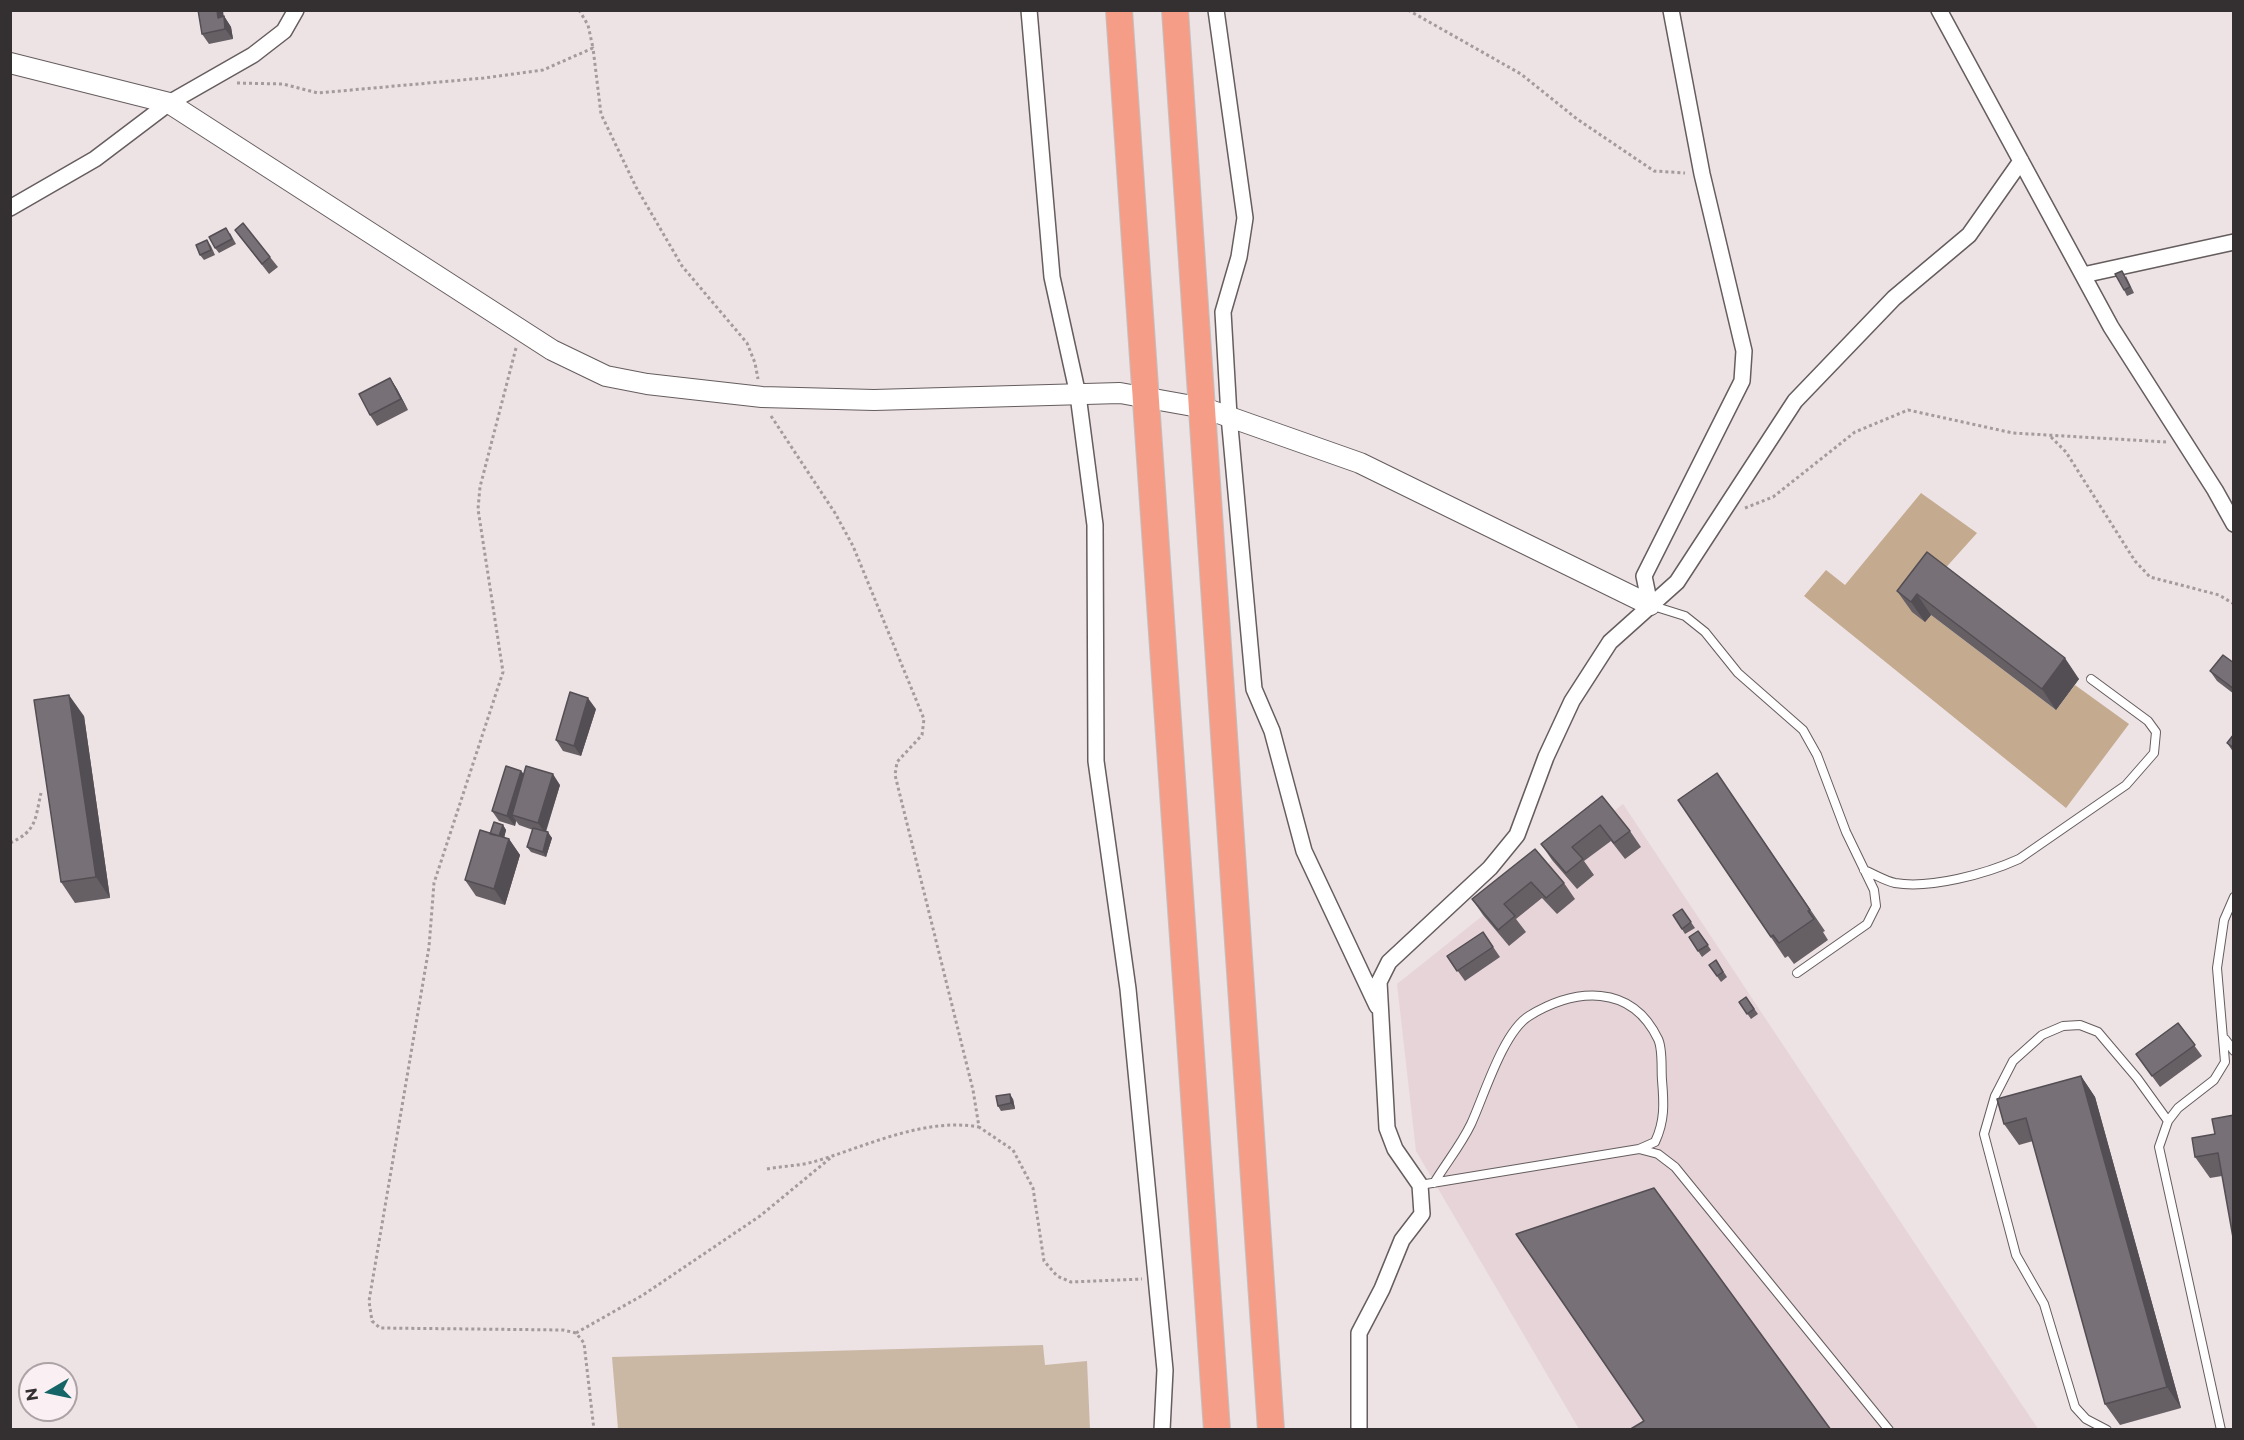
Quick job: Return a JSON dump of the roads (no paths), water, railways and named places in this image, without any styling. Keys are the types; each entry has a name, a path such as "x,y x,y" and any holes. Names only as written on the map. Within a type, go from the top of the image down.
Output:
{"highway":[{"path":"1119,10 1217,1430"},
{"path":"1175,10 1204,408 1270,1430"}],"street":[{"path":"10,208 95,159 169,104 260,49 284,30 297,10"},
{"path":"1029,10 1052,277 1078,395 1095,525 1096,761 1128,989 1165,1370 1162,1430"},
{"path":"1216,10 1245,218 1239,257 1223,312 1229,416 1254,689 1272,731 1304,851 1381,1014"},
{"path":"1650,605 1644,576 1742,381 1744,351 1702,174 1671,10"},
{"path":"1939,10 2111,327 2234,524"},
{"path":"11,62 169,104 552,350 606,375 647,384 762,397 874,400 1120,393 1204,408 1360,463 1650,605"},
{"path":"1359,1430 1359,1333 1382,1289 1402,1239 1422,1214 1427,1184 1395,1149 1388,1128 1379,982 1389,962 1490,868 1517,835 1546,757 1572,701 1610,642 1677,582 1795,401 1894,298 1969,235 2022,161"},
{"path":"2083,275 2234,242"}],"lane":[{"path":"1650,605 1685,616 1706,632 1738,673 1803,730 1817,755 1846,832 1874,890 1876,906 1867,924 1797,973"},
{"path":"1864,870 1893,882 1919,885 2000,868 2019,859 2126,785 2154,753 2156,732 2148,721 2091,679"},
{"path":"2221,1430 2158,1147 2168,1122 2178,1108 2214,1080 2225,1062 2225,1038 2217,968 2224,920 2234,897"},
{"path":"1599,994 1623,999 1645,1021 1659,1040 1664,1109 1662,1128 1655,1142 1639,1149 1427,1184 1470,1126 1510,1038 1527,1017 1568,999 1599,994"},
{"path":"2107,1430 2086,1419 2075,1407 2043,1304 2016,1255 1984,1134 1995,1096 2013,1061 2042,1035 2080,1025 2098,1032 2137,1078 2168,1122"},
{"path":"2225,1038 2234,1051"},
{"path":"1639,1149 1658,1154 1675,1167 1889,1430"}]}
